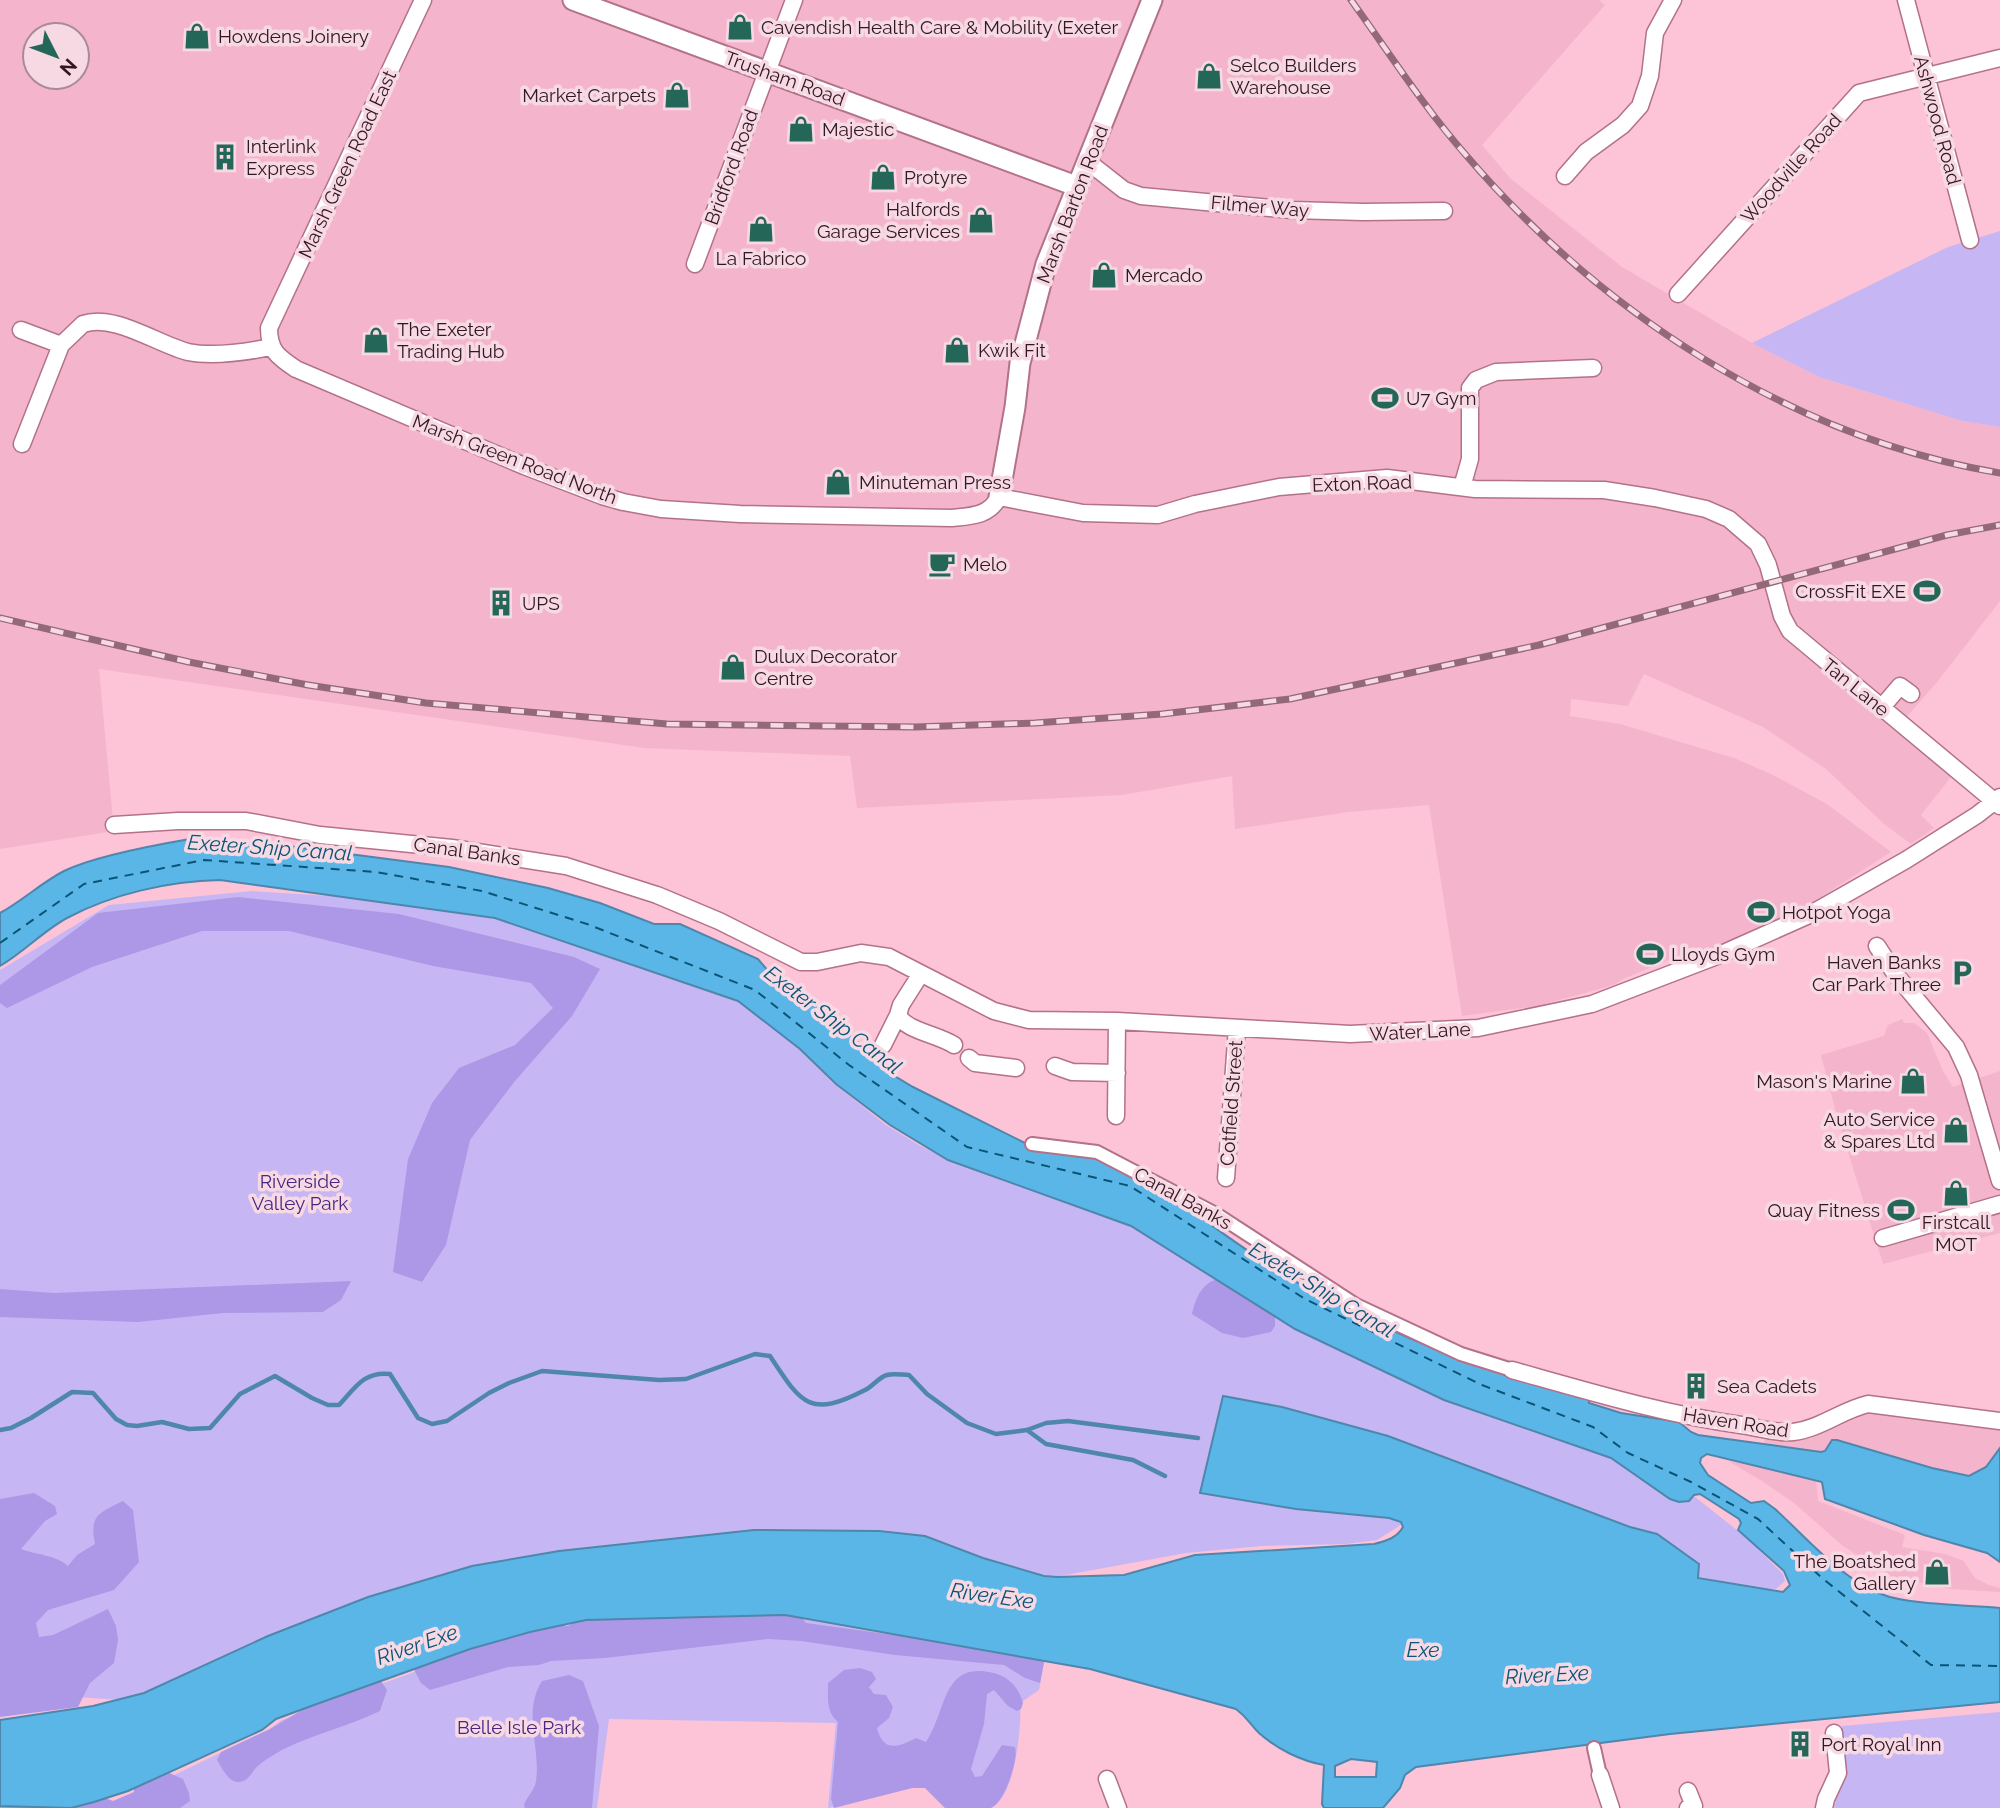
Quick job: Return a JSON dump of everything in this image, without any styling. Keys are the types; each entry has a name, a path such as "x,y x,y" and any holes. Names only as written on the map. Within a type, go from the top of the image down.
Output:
{"street":[{"name":"Marsh Green Road East","path":"271,347 269,328 423,0"},
{"name":"Trusham Road","path":"573,0 1076,186"},
{"name":"Bridford Road","path":"695,264 794,0"},
{"name":"Marsh Barton Road","path":"999,497 1020,363 1046,264 1152,0"},
{"path":"1565,176 1586,152 1623,125 1640,106 1650,76 1655,33 1673,0"},
{"name":"Ashwood Road","path":"1906,0 1970,240"},
{"name":"Woodville Road","path":"1678,294 1855,96 1864,90 2000,58"},
{"name":"Filmer Way","path":"1087,161 1124,190 1141,196 1292,210 1444,211"},
{"path":"22,444 61,345 83,324 97,321 123,327 192,352 253,351 271,347"},
{"path":"21,330 61,345"},
{"name":"Marsh Green Road North","path":"271,347 296,369 381,407 602,496 648,507 740,514 952,517 986,512 995,505 999,497"},
{"path":"1462,487 1470,459 1470,388 1476,380 1496,372 1594,368"},
{"name":"Exton Road","path":"999,497 1083,513 1158,515 1242,494 1342,480 1396,478 1496,490 1604,490 1706,509 1729,519 1758,544"},
{"name":"Tan Lane","path":"1758,544 1768,565 1782,616 1790,631 1998,802"},
{"path":"1882,707 1900,686 1911,694"},
{"name":"Water Lane","path":"801,962 861,953 889,957 994,1011 1029,1020 1117,1021 1350,1034 1478,1028 1592,1004 1717,956 1809,915 1864,886 1998,802"},
{"name":"Canal Banks","path":"114,825 246,821 320,835 452,848 566,866 657,895 719,921 801,962"},
{"path":"1877,946 1896,975 1956,1047 1969,1075 2000,1181"},
{"path":"883,1045 901,1005 920,975"},
{"path":"898,1016 909,1027 954,1045"},
{"path":"1116,1116 1117,1021"},
{"name":"Cotfield Street","path":"1226,1178 1237,1028"},
{"path":"969,1058 975,1063 1016,1068"},
{"path":"1055,1066 1072,1072 1117,1073"},
{"name":"Canal Banks","path":"1032,1144 1097,1153 1216,1214 1356,1305 1461,1354 1512,1370"},
{"path":"1883,1238 2000,1204"},
{"name":"Haven Road","path":"1512,1370 1687,1415 1791,1432 1812,1428 1852,1408 1868,1404 2000,1421"},
{"path":"1824,1808 1838,1773 1834,1728"},
{"path":"1594,1748 1611,1808"},
{"path":"1107,1779 1118,1808"},
{"path":"1688,1791 1694,1806 1688,1808"}],"shaded area":[{"path":"0,0 1599,0 1605,5 1482,145 1510,178 1622,267 1752,343 1819,377 1962,421 2000,427 2000,601 1938,681 1896,729 1951,777 1921,815 1934,828 1911,844 1884,824 1826,769 1763,727 1644,674 1628,706 1571,699 1570,716 1620,724 1734,758 1771,774 1827,804 1891,852 1796,913 1694,958 1690,951 1614,985 1537,1006 1462,1016 1429,805 1348,812 1235,829 1232,776 1122,795 857,808 850,756 644,748 99,669 114,831 0,849"},
{"path":"238,897 399,914 574,957 600,969 572,1016 515,1081 470,1140 446,1245 422,1282 393,1272 408,1159 432,1103 459,1068 515,1045 553,1008 531,983 433,966 289,931 202,931 92,967 7,1008 0,1003 0,985 98,913"},
{"path":"1902,1019 1904,1023 1914,1023 1927,1033 1953,1087 2000,1071 2000,1233 1883,1264 1821,1055 1884,1036 1888,1025"},
{"path":"1222,1278 1275,1314 1275,1326 1271,1332 1243,1338 1222,1333 1192,1314 1201,1290 1210,1282"},
{"path":"351,1281 341,1300 323,1312 223,1313 138,1322 0,1317 0,1289 54,1293"},
{"path":"1868,1413 2000,1428 2000,1448 1986,1467 1969,1476 1829,1443 1825,1451 1821,1452 1764,1444 1766,1433 1810,1439"},
{"path":"1728,1461 1806,1474 1816,1480 1818,1501 1905,1535 1902,1547 1945,1554 1964,1561 1975,1578 2000,1588 2000,1592 1951,1589 1893,1577 1843,1546 1794,1503"},
{"path":"34,1493 55,1506 57,1514 45,1521 21,1549 52,1557 68,1566 77,1555 95,1544 93,1527 98,1516 123,1501 133,1510 139,1562 114,1590 48,1610 36,1623 39,1637 53,1635 108,1609 116,1626 118,1640 114,1663 90,1683 78,1707 0,1717 0,1499"},
{"path":"790,1602 806,1623 968,1645 1048,1641 1040,1683 1025,1678 1004,1665 768,1639 508,1667 430,1690 421,1683 410,1662 539,1622 568,1626 588,1613 615,1607 630,1620 638,1614"},
{"path":"860,1668 872,1672 876,1679 869,1687 874,1694 886,1695 893,1707 889,1718 877,1728 883,1741 892,1746 916,1738 926,1742 948,1691 964,1674 977,1671 994,1673 1013,1684 1023,1703 1017,1711 1008,1706 994,1690 987,1694 984,1724 971,1769 975,1777 982,1776 1002,1745 1015,1747 1015,1761 1009,1780 996,1804 991,1808 945,1808 925,1788 912,1788 834,1808 831,1799 838,1722 830,1709 828,1683 844,1670"},
{"path":"375,1672 387,1690 380,1711 282,1750 262,1763 243,1781 235,1782 229,1778 217,1760 221,1752 270,1729 302,1710 316,1688"},
{"path":"569,1675 583,1681 599,1726 592,1808 525,1808 536,1781 533,1705 536,1693 542,1681"},
{"path":"158,1768 183,1779 190,1801 180,1808 0,1808 0,1798 97,1795 113,1801 134,1792 133,1781"}],"green space":[{"path":"2000,231 2000,427 1962,421 1819,377 1752,343 1948,247"},
{"name":"Riverside Valley Park","path":"252,891 472,905 568,933 742,1003 800,1049 831,1081 886,1125 919,1145 948,1160 1131,1226 1295,1329 1444,1400 1611,1458 1670,1499 1690,1493 1747,1538 1783,1574 1785,1581 1776,1589 1765,1589 1404,1523 1377,1540 1186,1553 1049,1578 924,1540 151,1702 0,1692 0,970 109,905"},
{"name":"Belle Isle Park","path":"785,1616 1044,1663 1039,1690 1020,1703 1016,1758 1001,1799 994,1806 945,1808 925,1788 912,1788 828,1808 836,1723 609,1719 597,1808 121,1808 174,1775 270,1729 282,1720 417,1671"},
{"path":"2000,1712 2000,1808 1834,1808 1843,1772 1842,1726"}],"water":[{"path":"190,839 265,843 449,867 548,888 600,903 654,924 680,924 758,959 775,979 824,1011 893,1075 913,1087 1031,1146 1055,1149 1078,1157 1098,1155 1175,1195 1185,1207 1260,1259 1338,1305 1372,1322 1479,1366 1589,1398 1589,1403 1621,1413 1679,1422 1698,1435 1821,1452 1825,1451 1832,1440 1837,1440 1969,1476 1986,1467 2000,1448 2000,1562 1987,1553 1924,1535 1825,1499 1822,1482 1707,1454 1701,1458 1700,1463 1708,1475 1751,1503 1764,1501 1775,1509 1838,1568 1866,1587 1893,1598 2000,1608 2000,1702 1670,1734 1416,1767 1405,1775 1400,1788 1383,1808 1324,1808 1324,1765 1290,1754 1274,1744 1236,1709 1090,1669 785,1615 586,1620 470,1649 276,1719 262,1730 128,1791 94,1802 71,1808 0,1806 0,1720 93,1706 144,1693 268,1636 368,1597 472,1566 559,1551 754,1530 879,1531 925,1536 983,1558 1044,1576 1124,1575 1195,1555 1374,1544 1401,1531 1401,1522 1389,1518 1296,1509 1200,1493 1223,1396 1282,1407 1388,1436 1630,1527 1657,1534 1699,1564 1698,1578 1783,1592 1790,1585 1784,1571 1738,1530 1741,1523 1739,1519 1700,1494 1694,1495 1689,1501 1670,1499 1611,1458 1444,1400 1295,1329 1131,1226 948,1160 890,1125 836,1084 800,1049 738,1001 495,918 220,880 161,886 103,902 58,923 0,966 0,913 64,871 126,852","holes":["1351,1759 1377,1762 1376,1777 1335,1777 1335,1766"]}],"waterway":[{"path":"0,1430 11,1428 31,1418 72,1392 93,1393 116,1419 127,1425 162,1422 189,1429 210,1428 240,1394 275,1376 312,1398 328,1405 339,1405 361,1382 381,1374 390,1374 418,1418 432,1424 447,1421 489,1393 542,1371 659,1380 686,1379 755,1354 770,1356 790,1385 808,1402 831,1404 868,1389 887,1375 909,1375 927,1394 967,1423 996,1434 1068,1421 1198,1438"},
{"path":"1027,1430 1046,1444 1133,1460 1165,1476"}],"ferry route":[{"path":"0,943 84,884 204,860 376,872 482,891 587,924 755,990 849,1065 967,1147 1130,1186 1305,1299 1482,1385 1593,1427 1628,1453 1691,1482 1758,1519 1822,1578 1931,1665 2000,1666"}],"railway":[{"path":"1351,0 1420,98 1465,154 1518,212 1576,266 1639,315 1705,360 1775,398 1848,431 1923,456 2000,473"},
{"path":"0,618 189,662 308,685 426,703 667,724 915,727 1035,723 1162,714 1290,699 1539,645 1947,535 2000,525"}],"place":[{"name":"Cavendish Health Care & Mobility (Exeter","path":"740,27"},
{"name":"Howdens Joinery","path":"197,36"},
{"name":"Selco Builders Warehouse","path":"1209,76"},
{"name":"Market Carpets","path":"677,95"},
{"name":"Majestic","path":"801,129"},
{"name":"Interlink Express","path":"225,157"},
{"name":"Protyre","path":"883,177"},
{"name":"Halfords Garage Services","path":"981,220"},
{"name":"La Fabrico","path":"761,229"},
{"name":"Mercado","path":"1104,275"},
{"name":"The Exeter Trading Hub","path":"376,340"},
{"name":"Kwik Fit","path":"957,350"},
{"name":"U7 Gym","path":"1385,398"},
{"name":"Minuteman Press","path":"838,482"},
{"name":"Melo","path":"942,564"},
{"name":"CrossFit EXE","path":"1927,591"},
{"name":"UPS","path":"501,603"},
{"name":"Dulux Decorator Centre","path":"733,667"},
{"name":"Hotpot Yoga","path":"1761,912"},
{"name":"Lloyds Gym","path":"1650,954"},
{"name":"Haven Banks Car Park Three","path":"1962,973"},
{"name":"Mason's Marine","path":"1913,1081"},
{"name":"Auto Service & Spares Ltd","path":"1956,1130"},
{"name":"Firstcall MOT","path":"1956,1193"},
{"name":"Quay Fitness","path":"1901,1210"},
{"name":"Sea Cadets","path":"1696,1386"},
{"name":"The Boatshed Gallery","path":"1937,1572"},
{"name":"Port Royal Inn","path":"1800,1744"}],"water label":[{"name":"Exeter Ship Canal","path":"270,848"},
{"name":"Exeter Ship Canal","path":"833,1020"},
{"name":"Exeter Ship Canal","path":"1322,1290"},
{"name":"River Exe","path":"992,1596"},
{"name":"River Exe","path":"417,1645"},
{"name":"Exe","path":"1423,1650"},
{"name":"River Exe","path":"1547,1675"}]}
